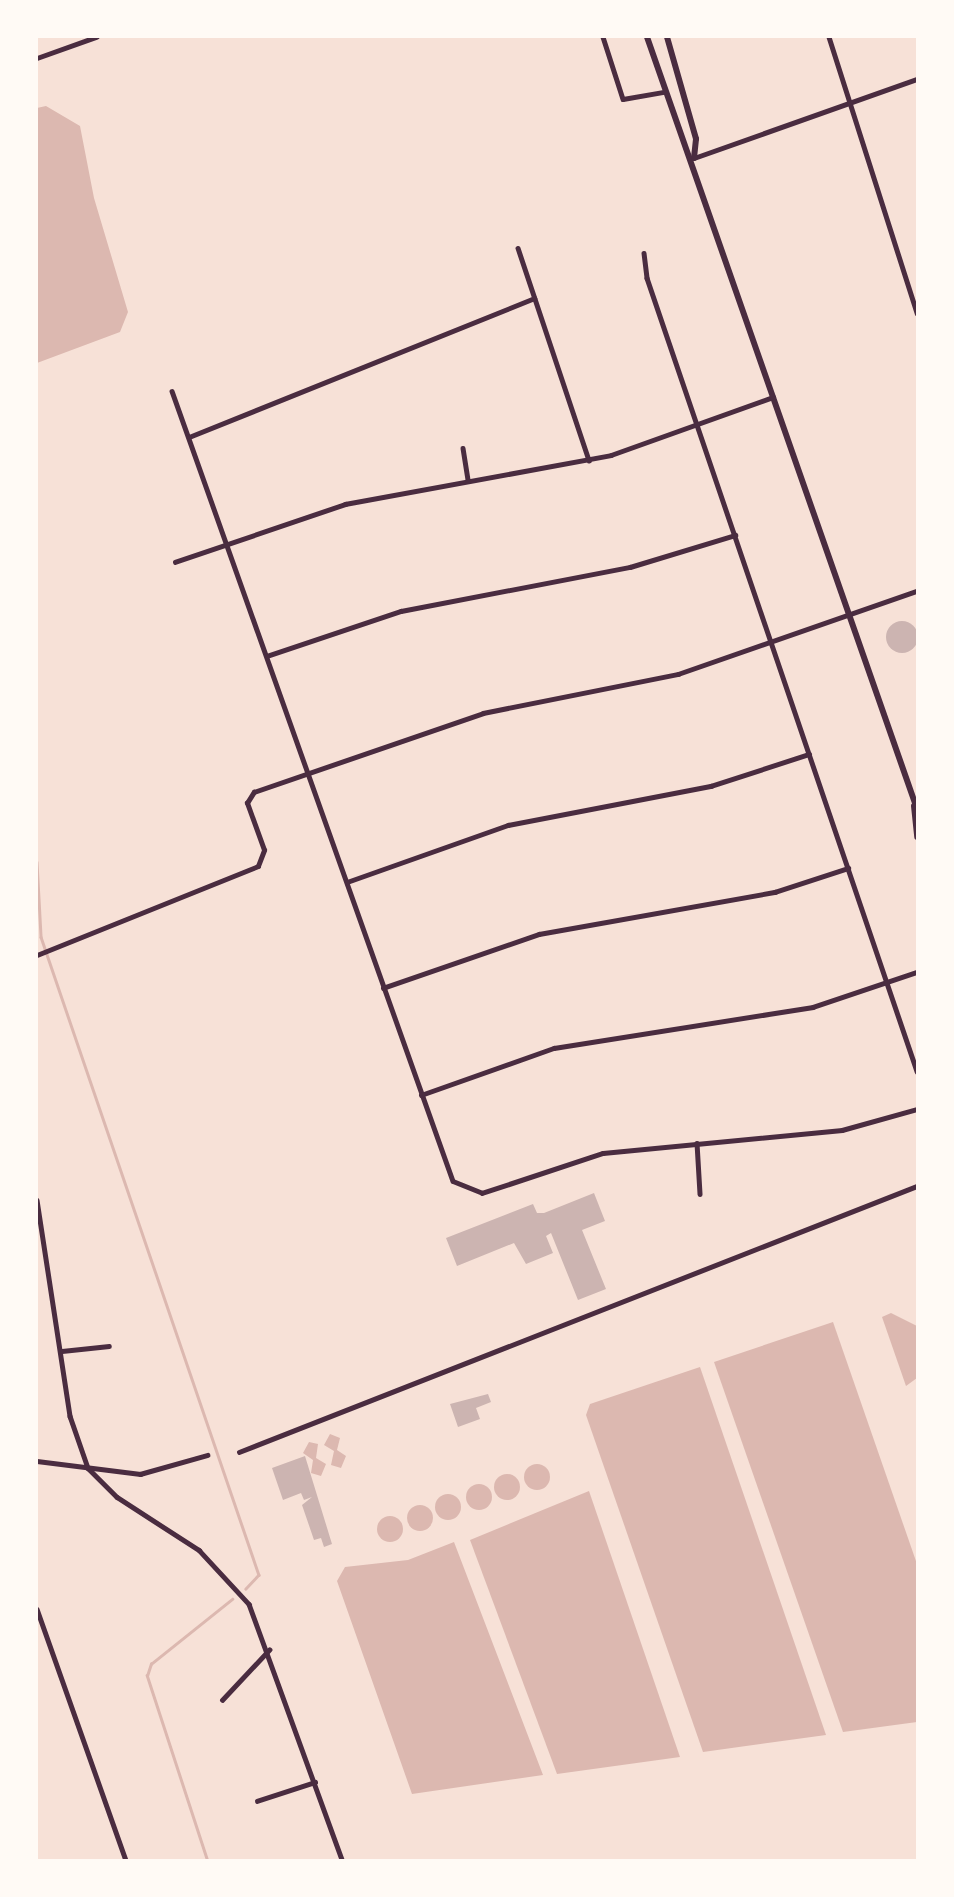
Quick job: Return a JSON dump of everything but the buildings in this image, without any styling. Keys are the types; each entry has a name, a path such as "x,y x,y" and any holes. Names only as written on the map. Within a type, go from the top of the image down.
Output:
{"main road":[{"path":"647,37 663,92 694,158 915,806 917,836"},
{"path":"667,37 696,139 694,158"}],"street":[{"path":"37,58 96,37"},
{"path":"603,37 623,99 663,92"},
{"path":"829,37 917,313"},
{"path":"694,158 917,79"},
{"path":"518,248 589,460"},
{"path":"644,253 698,425 917,1071"},
{"path":"189,437 534,298"},
{"path":"172,391 449,1174 461,1188 482,1193 603,1153 842,1130 917,1108"},
{"path":"175,562 332,507 589,460 775,397"},
{"path":"463,448 468,481"},
{"path":"267,656 401,611 630,568 735,535"},
{"path":"37,955 258,866 264,854 250,794 483,713 678,674 917,591"},
{"path":"347,882 508,825 711,786 809,754"},
{"path":"383,988 539,934 775,892 848,868"},
{"path":"421,1095 554,1048 813,1007 917,972"},
{"path":"697,1143 700,1194"},
{"path":"239,1452 917,1186"},
{"path":"37,1200 70,1416 88,1468 117,1497 212,1561 249,1604 269,1650 342,1860"},
{"path":"62,1351 109,1346"},
{"path":"37,1461 140,1474 206,1455"},
{"path":"37,1609 126,1860"},
{"path":"222,1700 269,1650"},
{"path":"257,1801 315,1782"}],"shaded area":[{"path":"46,106 80,126 94,198 128,312 120,332 37,363 37,108"},
{"path":"891,1313 917,1326 917,1378 906,1386 882,1317"},
{"path":"833,1322 917,1564 917,1722 843,1732 714,1362"},
{"path":"700,1367 826,1735 703,1752 586,1415 590,1404"},
{"path":"330,1434 340,1438 337,1450 346,1456 341,1468 331,1465 334,1451 324,1445"},
{"path":"309,1442 318,1444 316,1458 326,1464 321,1476 311,1473 313,1460 303,1453"},
{"path":"537,1464 546,1468 550,1477 546,1486 537,1490 528,1486 524,1477 528,1468"},
{"path":"507,1474 516,1478 520,1487 516,1496 507,1500 498,1496 494,1487 498,1478"},
{"path":"479,1484 488,1488 492,1497 488,1506 479,1510 470,1506 466,1497 470,1488"},
{"path":"589,1491 680,1757 557,1774 470,1540"},
{"path":"448,1494 457,1498 461,1507 457,1516 448,1520 439,1516 435,1507 439,1498"},
{"path":"420,1505 429,1509 433,1518 429,1527 420,1531 411,1527 407,1518 411,1509"},
{"path":"390,1516 399,1520 403,1529 399,1538 390,1542 381,1538 377,1529 381,1520"},
{"path":"454,1542 543,1775 412,1794 337,1581 345,1567 408,1560"}],"waterway":[{"path":"37,862 41,937 259,1575 246,1589"},
{"path":"207,1860 147,1676 151,1664 232,1599"}]}
